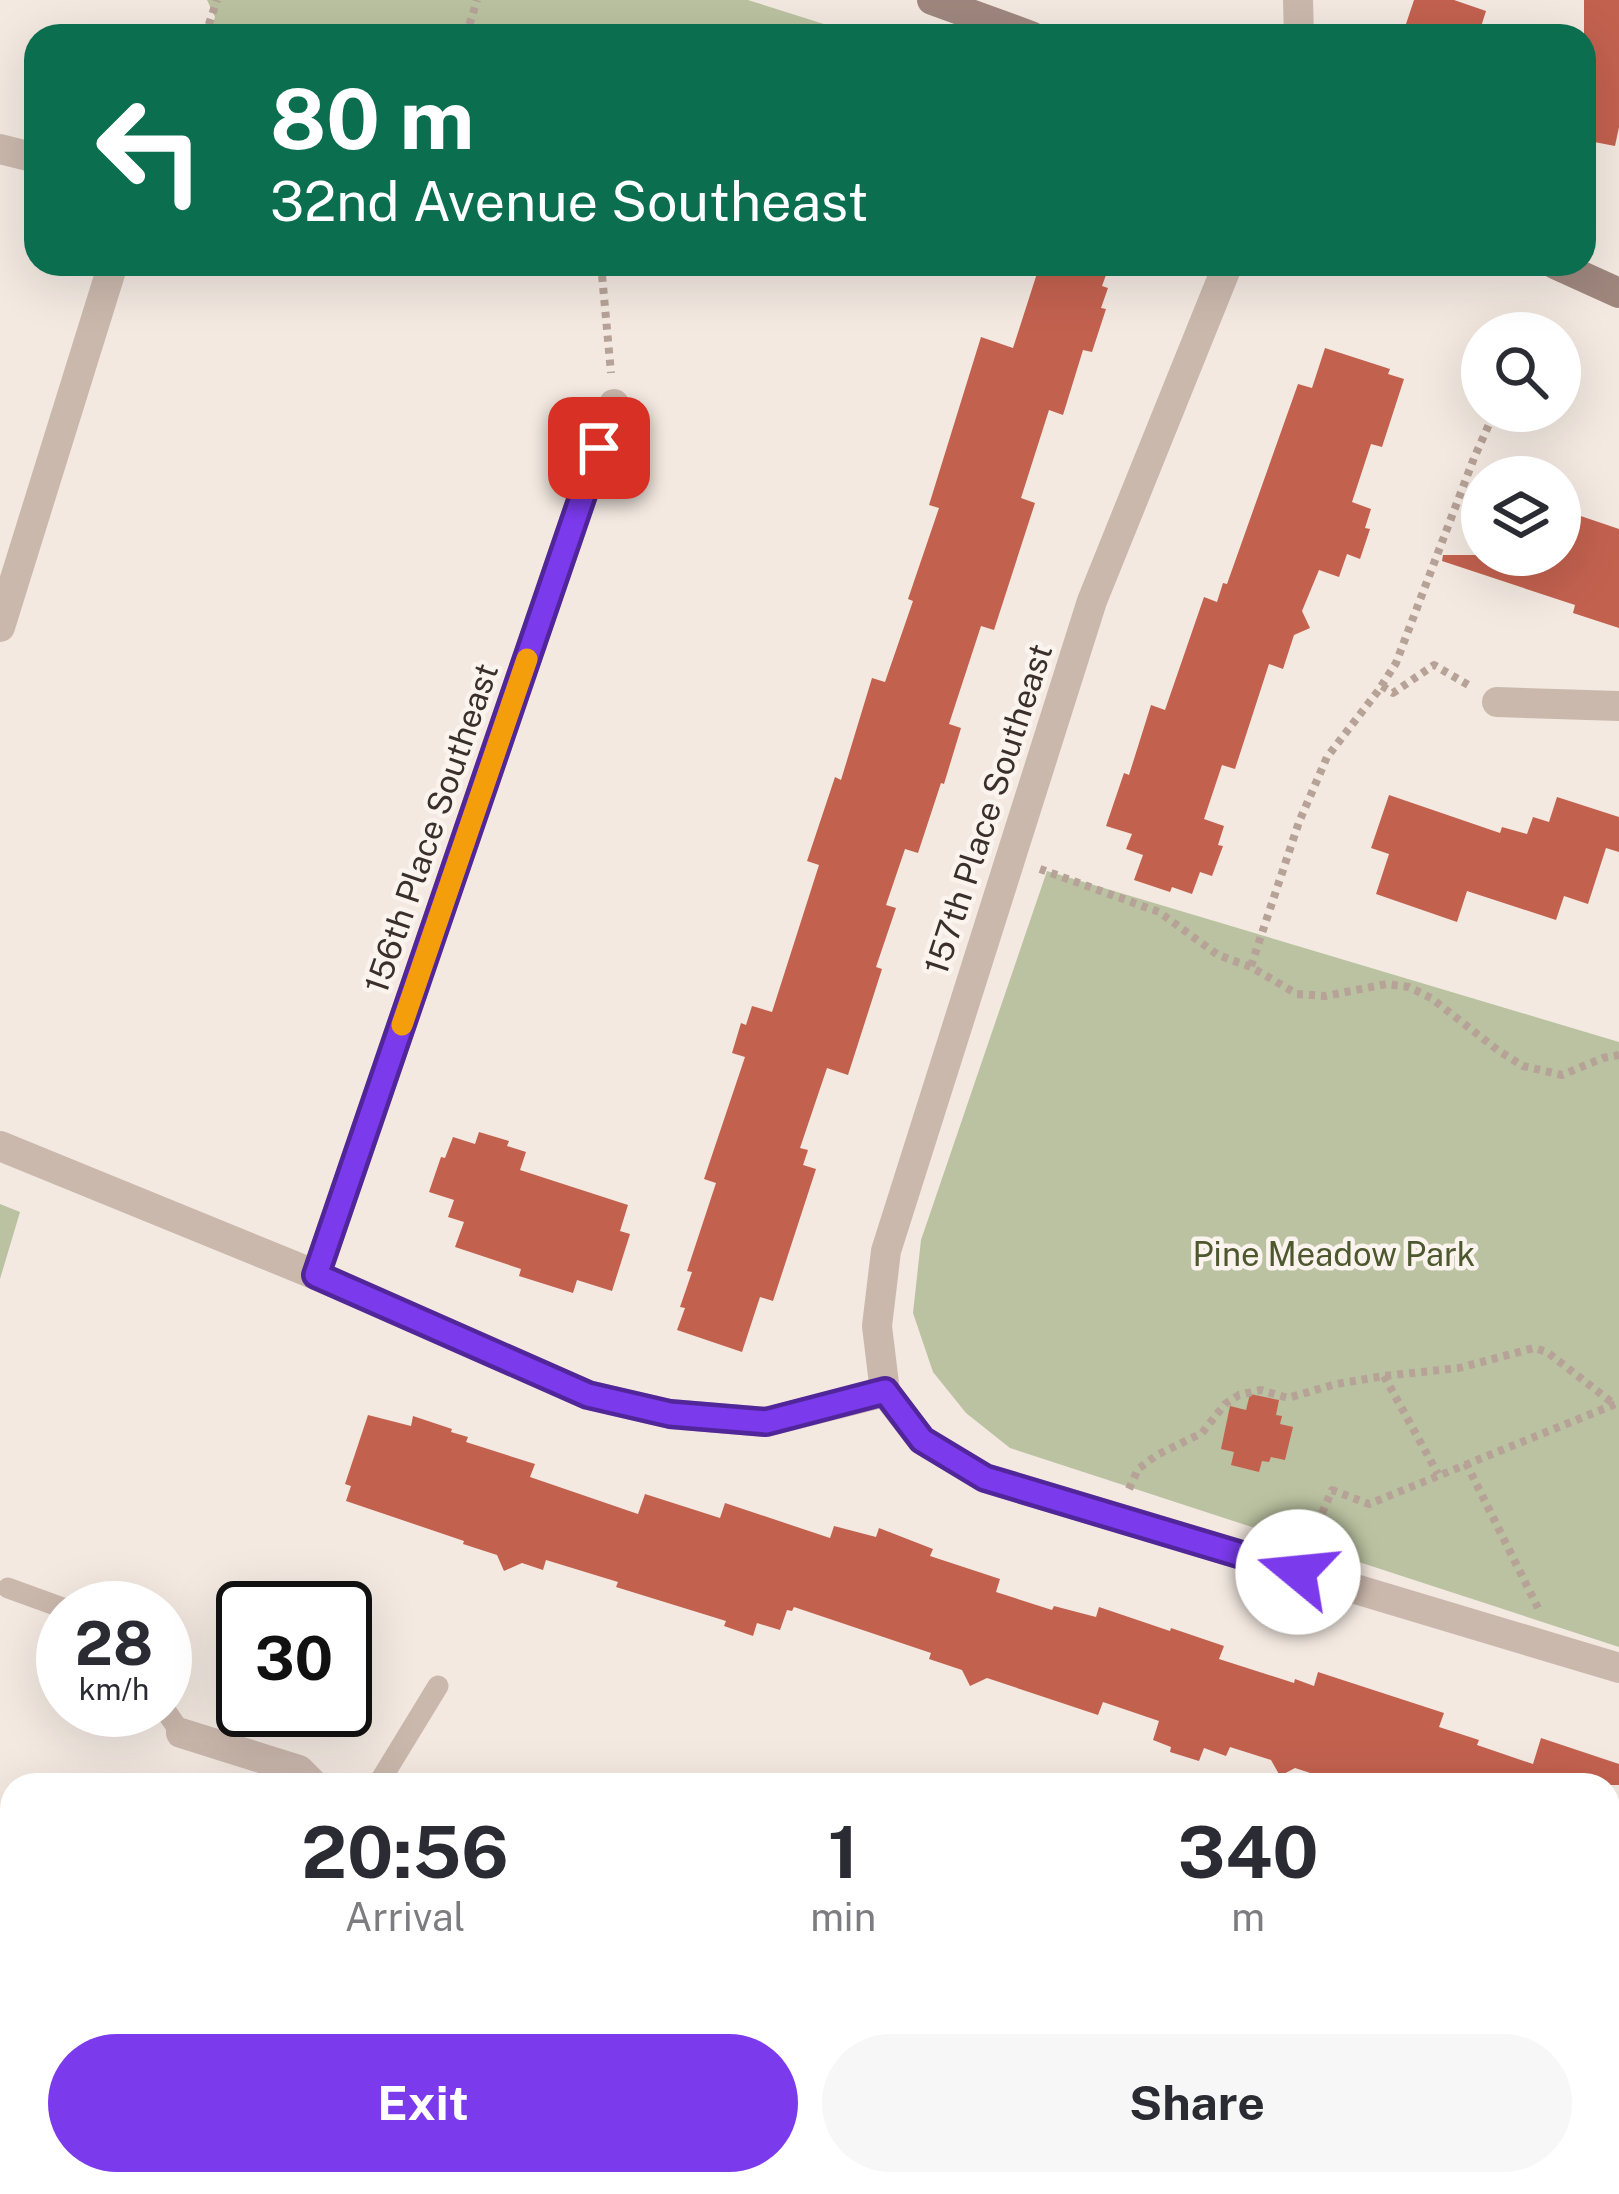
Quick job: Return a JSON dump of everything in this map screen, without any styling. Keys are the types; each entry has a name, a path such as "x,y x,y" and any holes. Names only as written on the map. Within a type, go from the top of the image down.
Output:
{"street":[{"path":"932,0 998,24"},
{"path":"1,619 109,276"},
{"name":"157th Place Southeast","path":"885,1391 877,1326 886,1251 1092,601 1223,276"},
{"path":"1581,276 1619,293"},
{"name":"156th Place Southeast","path":"316,1275 614,404"},
{"path":"1497,702 1619,706"},
{"path":"0,1146 316,1275 588,1395 670,1414 766,1422 885,1391 922,1440 985,1478 1619,1668"},
{"path":"192,1728 302,1773"}],"lane":[{"path":"8,1588 36,1598"},
{"path":"385,1773 438,1686"}],"path":[{"path":"602,276 614,404"},
{"path":"1251,967 1299,822 1327,757 1396,663 1486,432"},
{"path":"1382,686 1393,693 1434,665 1497,702"},
{"path":"1011,858 1159,913 1218,955 1251,967 1297,994 1326,996 1386,984 1409,987 1432,998 1523,1066 1562,1075 1619,1055"},
{"path":"1116,1517 1138,1469 1202,1433 1225,1404 1239,1395 1261,1390 1288,1398 1336,1384 1459,1368 1534,1348 1617,1404"},
{"path":"1384,1376 1438,1474"},
{"path":"1298,1572 1332,1490 1369,1504 1617,1404"},
{"path":"1466,1463 1556,1649"}],"green space":[{"path":"207,0 748,0 824,24 213,24 215,17"},
{"name":"Pine Meadow Park","path":"1047,871 1619,1042 1619,1647 1010,1448 966,1413 933,1372 913,1313 921,1240"},
{"path":"0,1204 20,1212 0,1279"}],"building":[{"path":"1414,0 1454,0 1486,11 1482,24 1406,24"},
{"path":"1584,0 1619,0 1615,146 1596,142 1596,24 1584,24"},
{"path":"1036,276 1106,276 1102,286 1108,288 1101,308 1106,309 1092,352 1083,350 1063,415 1049,410 1021,498 1035,503 994,630 981,626 949,724 961,728 944,784 918,853 905,849 886,905 896,908 848,1075 827,1068 800,1148 808,1150 803,1165 816,1169 773,1301 760,1297 742,1352 677,1330 692,1272 687,1271 716,1183 704,1179 745,1057 732,1053 752,1006 772,1012 819,865 807,861 835,777 841,780 872,678 885,682 913,601 908,599 939,508 929,505 981,337 1013,348"},
{"path":"1325,348 1390,369 1388,374 1404,379 1382,447 1371,444 1352,502 1371,509 1365,528 1370,529 1360,559 1347,554 1339,577 1319,570 1302,611 1310,628 1294,635 1283,669 1269,664 1235,769 1222,765 1204,819 1224,826 1218,845 1223,846 1212,876 1200,872 1192,894 1172,887 1170,892 1134,880 1143,855 1126,849 1132,834 1106,826 1124,773 1129,775 1151,705 1165,710 1204,597 1217,602 1223,583 1227,584 1298,384 1312,388"},
{"path":"1581,516 1619,529 1619,628 1573,613 1575,605 1487,576 1581,576"},
{"path":"1443,555 1461,555 1461,567 1442,561"},
{"path":"1389,795 1500,833 1502,827 1527,834 1533,817 1549,822 1557,797 1619,817 1619,852 1606,848 1588,904 1564,896 1556,920 1467,891 1457,922 1376,894 1389,854 1371,848"},
{"path":"479,1132 526,1152 520,1170 628,1205 620,1231 630,1234 612,1291 577,1280 573,1293 519,1276 521,1269 455,1247 464,1222 448,1217 454,1200 429,1192 453,1137 475,1144"},
{"path":"1250,1394 1279,1400 1276,1415 1282,1416 1280,1424 1293,1427 1285,1460 1271,1457 1269,1462 1262,1461 1259,1472 1231,1465 1234,1452 1221,1449 1230,1406 1246,1410"},
{"path":"368,1415 411,1426 413,1416 452,1429 468,1437 466,1442 535,1464 530,1477 638,1514 645,1494 720,1518 725,1503 830,1538 834,1526 876,1537 879,1528 933,1549 930,1556 1000,1579 996,1592 1052,1610 1054,1606 1096,1617 1099,1607 1171,1628 1224,1646 1219,1659 1294,1683 1295,1679 1314,1686 1318,1672 1444,1713 1439,1727 1533,1764 1541,1738 1619,1764 1619,1773 1310,1773 1295,1768 1278,1773 1271,1760 1230,1747 1226,1756 1204,1748 1199,1761 1170,1752 1171,1747 1153,1740 1159,1721 1103,1702 1098,1715 987,1678 970,1686 962,1670 929,1659 931,1653 794,1607 787,1610 780,1630 757,1623 753,1636 724,1626 726,1621 546,1560 543,1570 522,1563 504,1571 497,1555 346,1501 351,1486 345,1484"}],"slow traffic":[{"path":"402,1025 527,659"}],"route":[{"path":"599,448 316,1275 588,1395 670,1414 766,1422 885,1391 922,1440 985,1478 1298,1572"}]}
